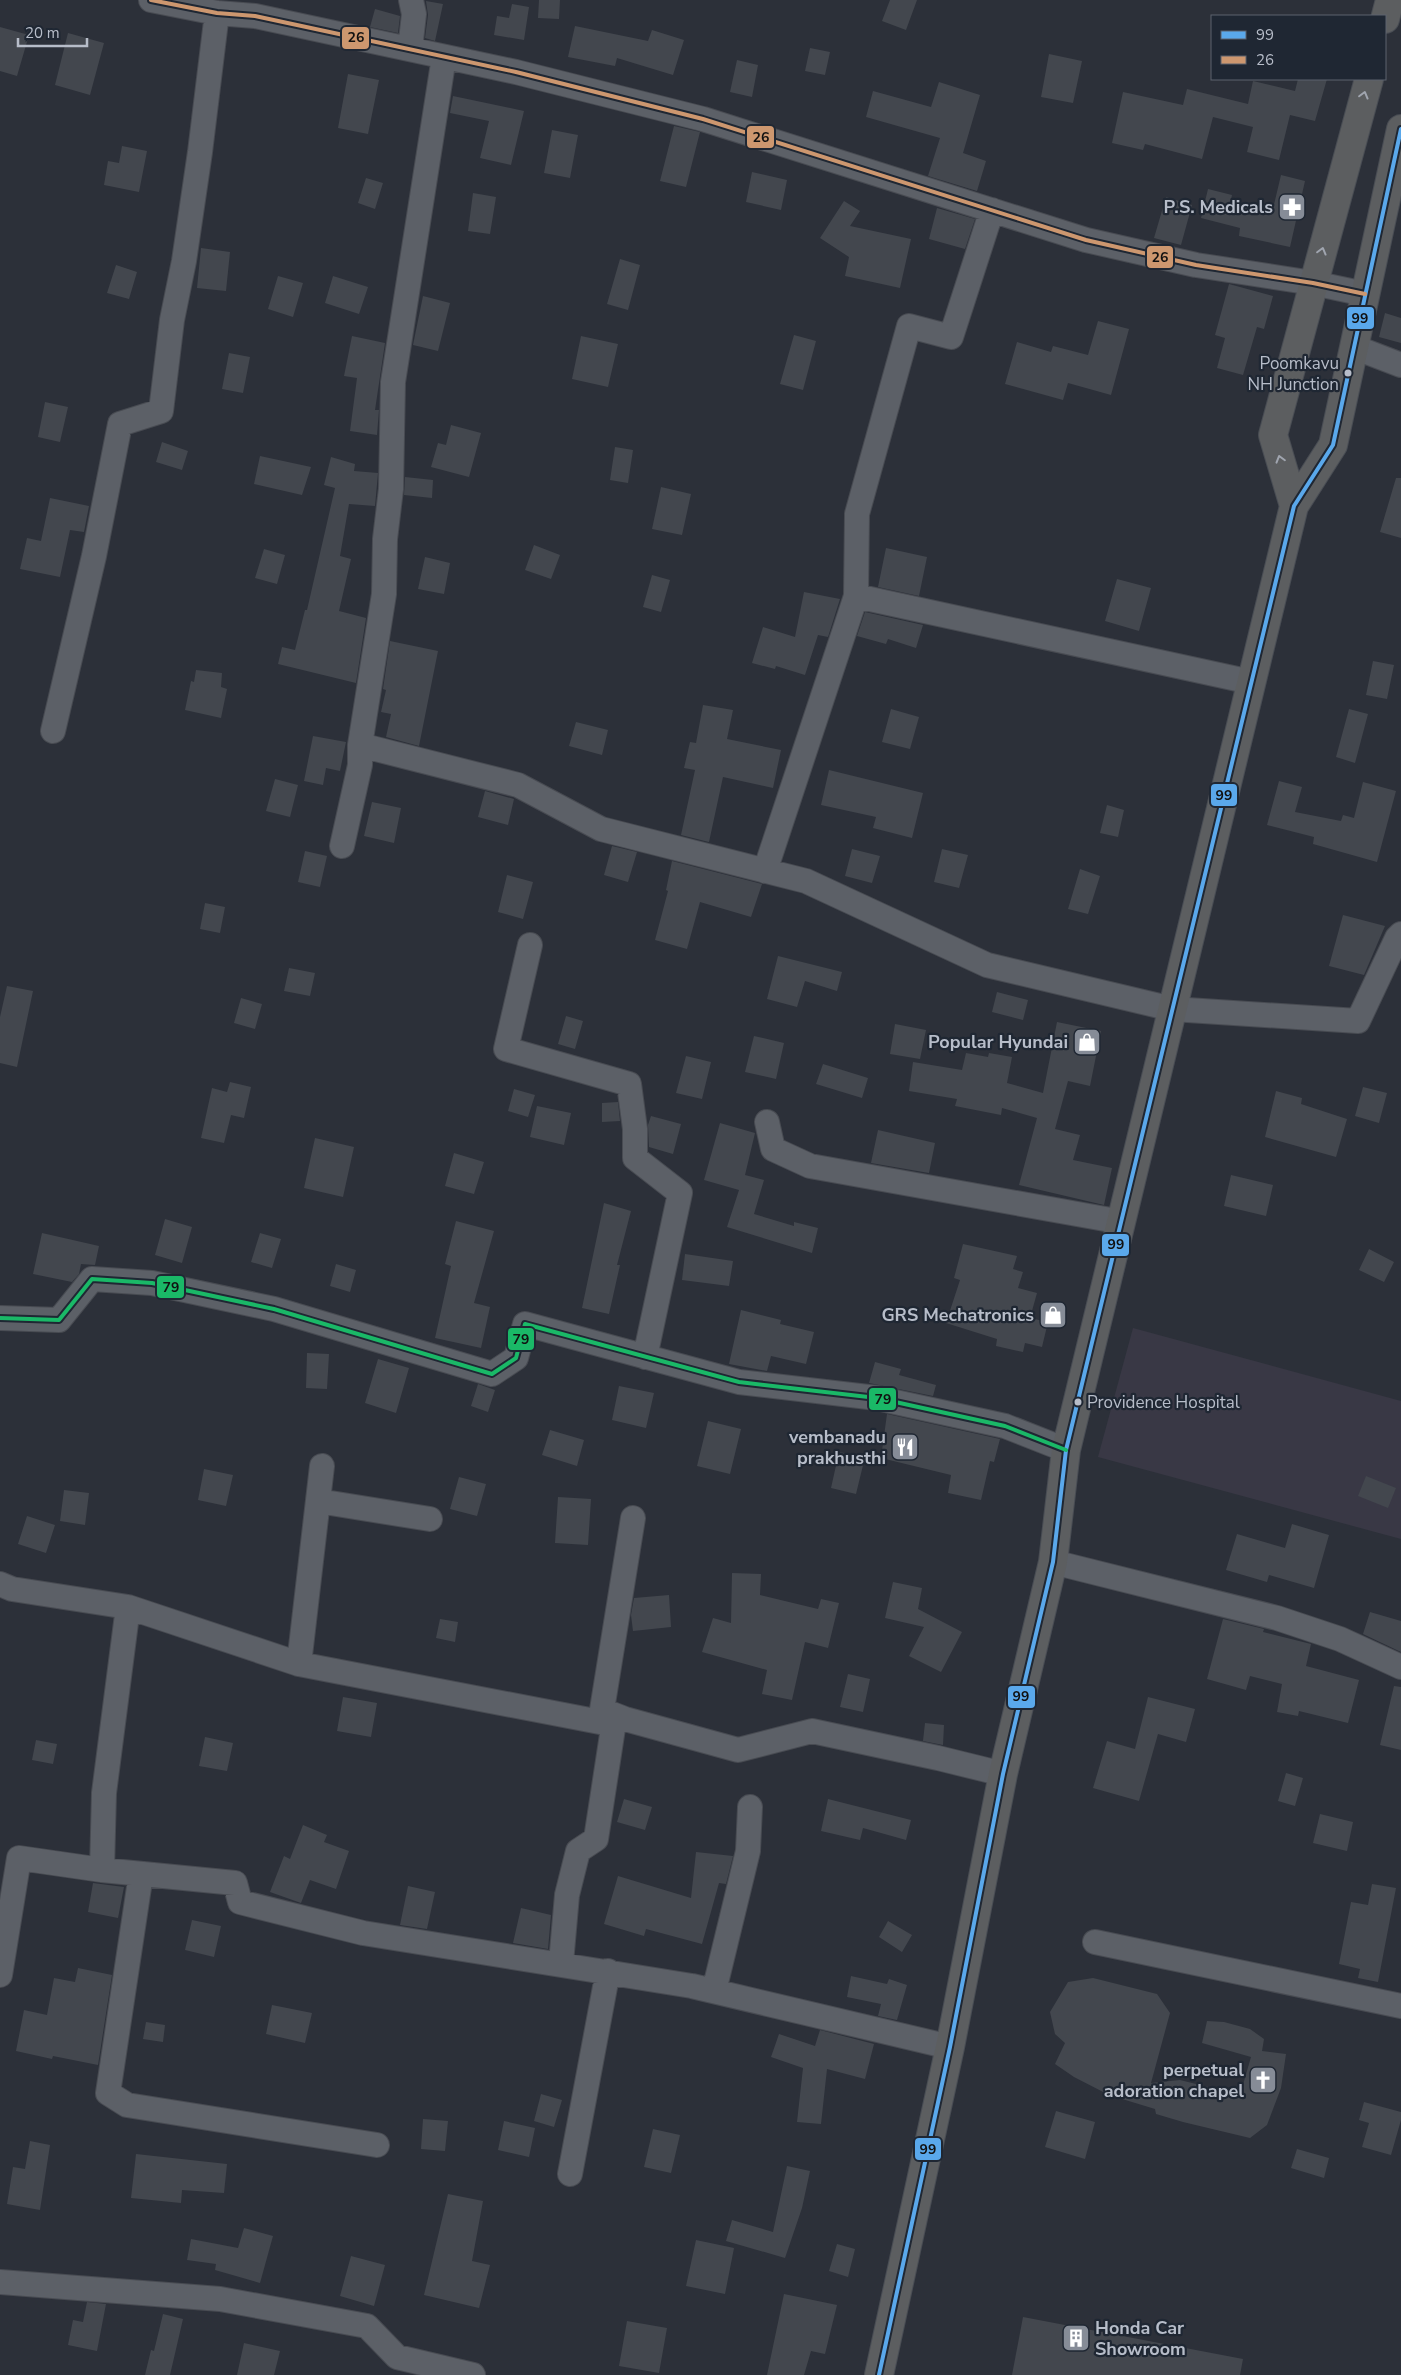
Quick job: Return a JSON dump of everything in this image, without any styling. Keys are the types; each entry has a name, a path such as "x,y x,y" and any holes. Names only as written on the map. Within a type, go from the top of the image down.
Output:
{"highway":[{"path":"1386,15 1390,0"},
{"path":"1294,506 1273,435 1369,80"},
{"path":"878,2375 950,2047 1003,1774 1053,1562 1066,1450 1294,506 1333,445 1401,129"}],"street":[{"path":"151,0 217,13 255,16 516,72 703,119 1086,240 1196,265 1314,283 1365,294"},
{"path":"410,49 414,14 411,0"},
{"path":"53,731 94,556 120,424 161,411 172,320 184,261 200,152 217,13"},
{"path":"342,846 360,765 360,745 384,594 385,539 391,489 393,382 444,57"},
{"path":"765,871 856,596 857,514 909,326 950,337 992,210"},
{"path":"1354,347 1401,365"},
{"path":"856,596 1251,682"},
{"path":"360,745 518,785 601,829 806,882 987,965 1172,1009 1358,1021 1397,938 1401,934"},
{"path":"530,946 506,1049 629,1084 635,1129 635,1158 680,1193 645,1357"},
{"path":"767,1122 773,1149 810,1166 1122,1222"},
{"path":"0,1318 60,1320 92,1279 152,1282 274,1309 492,1374 516,1358 525,1324 740,1382 877,1398 1005,1426 1066,1450"},
{"path":"299,1664 322,1466"},
{"path":"318,1501 430,1520"},
{"path":"561,1963 567,1895 578,1851 596,1839 608,1713 633,1518"},
{"path":"1053,1562 1278,1618 1340,1639 1401,1667"},
{"path":"0,1584 12,1590 128,1607 299,1664 600,1722 608,1713"},
{"path":"102,1870 104,1793 128,1607"},
{"path":"608,1713 738,1750 812,1731 1003,1774"},
{"path":"714,1991 748,1851 750,1807"},
{"path":"0,1975 19,1858 102,1870 235,1883 240,1902 363,1932 561,1963 714,1991 950,2047"},
{"path":"141,1874 108,2093 126,2105 377,2145"},
{"path":"1094,1942 1401,2006"},
{"path":"570,2174 608,1971"},
{"path":"0,2282 220,2299 367,2326 397,2357 473,2375"}],"shaded area":[{"name":"Providence Hospital","path":"1133,1328 1401,1401 1401,1539 1098,1457"}],"building":[{"path":"539,0 560,0 559,19 538,18"},
{"path":"890,0 917,0 906,30 882,21"},
{"path":"426,1 443,4 435,41 425,38 428,15"},
{"path":"512,4 529,7 524,40 494,35 497,16 509,18"},
{"path":"375,9 400,16 398,33 370,27"},
{"path":"575,26 648,41 652,30 684,40 673,75 617,58 615,66 568,57"},
{"path":"0,27 29,35 17,76 0,71"},
{"path":"68,33 104,43 90,95 55,85"},
{"path":"810,48 830,52 825,75 805,71"},
{"path":"1049,54 1082,61 1073,103 1041,97"},
{"path":"737,60 758,65 752,97 730,92"},
{"path":"348,74 379,80 368,134 338,128"},
{"path":"1298,80 1327,80 1315,121 1290,115 1279,160 1247,152 1253,127 1213,117 1202,159 1145,144 1143,150 1112,143 1123,92 1183,105 1187,89 1248,104 1253,81 1295,91"},
{"path":"939,82 980,95 963,153 986,161 977,191 928,176 940,138 866,117 873,91 931,107"},
{"path":"453,96 524,111 511,165 480,158 489,121 450,113"},
{"path":"674,126 700,132 686,187 660,181"},
{"path":"552,130 578,135 570,178 544,173"},
{"path":"122,146 147,151 139,192 104,185 108,161 119,163"},
{"path":"752,172 787,180 781,210 746,202"},
{"path":"1281,175 1305,181 1290,247 1239,236 1240,228 1201,218 1208,189 1232,195 1230,204 1272,213"},
{"path":"366,178 383,183 375,209 358,203"},
{"path":"473,193 496,197 490,234 468,231"},
{"path":"1166,197 1192,205 1181,245 1154,238"},
{"path":"844,201 860,211 850,226 911,239 900,288 845,276 849,257 820,238"},
{"path":"937,208 975,219 965,249 929,239"},
{"path":"201,248 230,252 226,291 197,288"},
{"path":"620,259 640,265 628,310 607,304"},
{"path":"116,265 137,272 129,299 107,293"},
{"path":"278,276 303,283 293,317 268,309"},
{"path":"333,276 368,287 359,314 325,303"},
{"path":"1229,284 1273,296 1264,329 1257,327 1243,375 1217,368 1225,338 1215,335"},
{"path":"423,296 450,303 438,351 413,345"},
{"path":"1385,313 1401,318 1401,343 1379,337"},
{"path":"1098,321 1129,329 1111,395 1068,383 1063,400 1005,384 1017,342 1051,352 1053,346 1088,355"},
{"path":"794,335 816,341 803,390 780,384"},
{"path":"352,336 385,343 375,410 379,410 377,435 350,431 357,378 344,376"},
{"path":"581,336 618,344 608,387 572,379"},
{"path":"229,353 250,357 243,393 222,389"},
{"path":"45,402 68,407 60,442 38,437"},
{"path":"451,425 481,433 469,477 431,467 438,443 446,445"},
{"path":"162,442 188,451 182,470 156,462"},
{"path":"615,447 633,450 628,483 610,480"},
{"path":"260,456 311,467 302,495 254,484"},
{"path":"331,457 355,464 354,471 378,473 375,506 349,504 340,556 351,559 339,611 366,618 356,683 278,664 282,647 295,650 305,610 307,610 335,488 324,485"},
{"path":"405,477 433,480 432,498 404,495"},
{"path":"1396,478 1401,478 1401,538 1380,532"},
{"path":"661,487 691,494 682,535 652,529"},
{"path":"50,498 89,506 84,532 70,530 60,577 20,569 27,538 41,541"},
{"path":"534,545 560,555 551,579 525,570"},
{"path":"886,548 927,557 919,596 878,587"},
{"path":"264,549 285,555 277,584 255,578"},
{"path":"425,557 450,563 444,594 418,589"},
{"path":"652,575 670,580 661,612 643,607"},
{"path":"1117,579 1151,588 1139,631 1105,621"},
{"path":"804,592 840,599 828,637 818,635 805,675 776,666 775,669 752,663 763,627 795,637"},
{"path":"865,612 923,625 916,648 888,639 886,644 857,636"},
{"path":"390,641 438,651 419,746 386,737 391,714 381,712 386,690 383,689"},
{"path":"1373,661 1394,665 1387,699 1366,695"},
{"path":"196,670 222,673 221,687 227,689 221,718 185,710 191,681 194,682"},
{"path":"703,705 733,710 727,739 781,750 773,788 723,777 709,842 681,835 695,770 684,768 690,742 696,743"},
{"path":"891,709 919,717 910,749 882,742"},
{"path":"1349,709 1368,714 1355,763 1336,757"},
{"path":"576,722 608,730 602,755 569,746"},
{"path":"313,736 346,742 340,771 326,768 323,785 304,781"},
{"path":"829,770 923,793 912,838 873,828 876,817 821,805"},
{"path":"275,779 298,785 290,817 266,811"},
{"path":"1279,781 1302,787 1295,812 1341,821 1343,815 1354,818 1363,782 1396,791 1377,862 1313,844 1314,837 1267,825"},
{"path":"485,791 514,799 508,825 478,817"},
{"path":"372,802 401,808 394,843 364,836"},
{"path":"1107,805 1124,810 1118,837 1100,833"},
{"path":"612,846 637,852 628,882 604,875"},
{"path":"852,849 880,856 872,883 845,876"},
{"path":"942,849 968,855 959,888 934,882"},
{"path":"305,851 327,856 320,887 298,882"},
{"path":"672,861 762,884 751,917 700,902 687,949 655,940 668,891 666,890"},
{"path":"1080,869 1100,876 1088,914 1068,909"},
{"path":"507,875 533,882 523,919 498,912"},
{"path":"205,903 225,907 220,933 200,929"},
{"path":"1343,915 1385,926 1364,975 1329,966"},
{"path":"778,956 842,972 837,991 805,981 797,1007 767,999"},
{"path":"289,968 315,973 310,996 284,991"},
{"path":"7,986 33,991 17,1067 0,1063 0,1017"},
{"path":"997,992 1028,1000 1023,1020 992,1012"},
{"path":"241,998 262,1004 255,1029 234,1023"},
{"path":"566,1016 583,1021 575,1049 558,1044"},
{"path":"1057,1022 1101,1031 1090,1086 1068,1081 1055,1129 1080,1135 1073,1160 1112,1168 1104,1205 1019,1185 1037,1118 1002,1108 1001,1115 955,1106 957,1099 909,1091 913,1062 962,1070 966,1053 988,1057 989,1053 1012,1057 1007,1083 1043,1093"},
{"path":"895,1024 926,1030 920,1059 890,1054"},
{"path":"754,1036 784,1043 776,1079 745,1072"},
{"path":"686,1056 711,1062 702,1099 676,1093"},
{"path":"823,1064 868,1078 862,1098 816,1084"},
{"path":"230,1082 251,1087 244,1118 231,1115 224,1143 201,1138 212,1088 227,1092"},
{"path":"1363,1087 1387,1093 1379,1123 1355,1116"},
{"path":"514,1089 535,1095 528,1117 508,1111"},
{"path":"1276,1091 1302,1098 1301,1104 1347,1119 1336,1157 1265,1137"},
{"path":"618,1102 620,1121 602,1122 602,1103"},
{"path":"537,1106 571,1113 564,1145 530,1137"},
{"path":"651,1116 681,1124 673,1154 649,1147 648,1125"},
{"path":"720,1123 755,1133 745,1175 764,1180 754,1214 794,1226 794,1222 818,1228 812,1253 727,1227 739,1190 704,1180"},
{"path":"878,1130 935,1143 929,1173 871,1163"},
{"path":"315,1138 354,1147 343,1197 304,1188"},
{"path":"454,1153 484,1162 474,1194 445,1186"},
{"path":"1231,1175 1273,1185 1266,1216 1224,1206"},
{"path":"604,1203 631,1211 617,1265 620,1265 609,1314 582,1308"},
{"path":"165,1219 192,1227 182,1263 155,1255"},
{"path":"456,1221 494,1231 474,1303 490,1307 481,1348 435,1338 451,1266 445,1264"},
{"path":"42,1233 99,1246 95,1265 81,1264 79,1274 72,1282 33,1274"},
{"path":"260,1233 281,1239 272,1268 251,1262"},
{"path":"963,1244 1017,1256 1013,1269 1023,1272 1018,1288 1037,1293 1030,1318 1048,1322 1042,1347 1025,1343 1023,1352 996,1346 997,1339 946,1323 960,1280 954,1278"},
{"path":"1369,1249 1394,1262 1384,1282 1359,1270"},
{"path":"685,1254 733,1261 729,1286 682,1280"},
{"path":"336,1264 356,1270 350,1292 330,1286"},
{"path":"741,1310 781,1320 780,1324 814,1332 806,1364 771,1356 767,1371 729,1364"},
{"path":"307,1353 329,1354 327,1389 306,1388"},
{"path":"378,1359 409,1368 396,1413 365,1403"},
{"path":"875,1362 901,1369 899,1375 936,1385 933,1396 869,1383"},
{"path":"478,1384 495,1390 488,1412 471,1406"},
{"path":"619,1386 654,1393 646,1428 612,1420"},
{"path":"887,1414 1000,1439 994,1462 990,1461 981,1500 948,1493 951,1475 881,1458"},
{"path":"708,1421 741,1429 730,1474 697,1466"},
{"path":"550,1430 584,1440 577,1466 542,1455"},
{"path":"839,1452 865,1457 856,1494 831,1488"},
{"path":"204,1469 233,1475 226,1506 198,1500"},
{"path":"1366,1476 1396,1488 1388,1508 1358,1496"},
{"path":"459,1477 486,1484 477,1516 450,1509"},
{"path":"64,1490 89,1493 85,1525 60,1521"},
{"path":"558,1497 591,1499 588,1545 555,1543"},
{"path":"27,1516 55,1525 46,1553 18,1544"},
{"path":"1292,1524 1329,1535 1314,1588 1269,1575 1267,1582 1226,1570 1237,1534 1285,1548"},
{"path":"732,1573 761,1574 760,1595 818,1609 821,1599 839,1603 828,1648 805,1642 792,1700 762,1694 767,1670 702,1652 713,1618 731,1623"},
{"path":"893,1582 922,1588 918,1609 962,1632 941,1672 909,1656 924,1627 885,1618"},
{"path":"669,1595 671,1627 633,1631 631,1615 634,1598"},
{"path":"1370,1612 1401,1621 1401,1652 1363,1634"},
{"path":"440,1619 458,1622 455,1642 436,1638"},
{"path":"1223,1619 1264,1629 1263,1632 1311,1644 1306,1666 1359,1680 1348,1723 1299,1711 1298,1716 1277,1712 1282,1684 1250,1676 1246,1690 1207,1679"},
{"path":"848,1674 870,1679 863,1712 840,1707"},
{"path":"1394,1686 1401,1687 1401,1750 1380,1745"},
{"path":"343,1697 377,1703 371,1737 337,1731"},
{"path":"1148,1697 1195,1709 1186,1742 1158,1734 1139,1801 1093,1788 1107,1741 1135,1749"},
{"path":"925,1723 944,1725 943,1745 923,1741"},
{"path":"205,1737 233,1743 227,1771 199,1766"},
{"path":"36,1740 57,1744 53,1764 32,1760"},
{"path":"1286,1773 1303,1778 1295,1806 1278,1801"},
{"path":"624,1799 652,1807 645,1830 617,1822"},
{"path":"828,1799 911,1820 906,1840 863,1828 860,1840 821,1831"},
{"path":"1320,1814 1353,1822 1347,1851 1313,1843"},
{"path":"303,1825 327,1835 324,1842 349,1851 336,1889 310,1880 301,1903 270,1892 284,1856 290,1859"},
{"path":"696,1852 733,1856 726,1884 719,1883 702,1944 646,1929 644,1936 604,1924 618,1876 691,1898"},
{"path":"93,1883 124,1887 118,1918 88,1912"},
{"path":"1372,1884 1396,1888 1378,1982 1358,1978 1360,1969 1339,1964 1351,1902 1368,1905"},
{"path":"408,1886 435,1892 427,1929 400,1925"},
{"path":"521,1908 551,1915 548,1949 513,1943"},
{"path":"192,1920 221,1926 214,1957 185,1950"},
{"path":"888,1921 912,1935 902,1952 879,1937"},
{"path":"78,1968 112,1975 98,2065 53,2056 52,2059 16,2051 24,2010 47,2015 54,1978 75,1982"},
{"path":"851,1976 887,1984 889,1979 907,1985 897,2020 878,2016 881,2004 847,1997"},
{"path":"1093,1978 1157,1994 1170,2013 1151,2083 1180,2080 1240,2095 1251,2057 1202,2043 1207,2021 1224,2022 1250,2029 1264,2039 1262,2051 1286,2054 1281,2088 1267,2125 1250,2138 1183,2122 1156,2114 1155,2109 1109,2095 1074,2077 1055,2064 1065,2043 1055,2034 1050,2012 1068,1982"},
{"path":"272,2005 312,2013 305,2043 266,2034"},
{"path":"146,2022 165,2025 163,2042 143,2039"},
{"path":"820,2030 874,2044 865,2079 827,2069 821,2124 797,2122 803,2068 771,2057 779,2034 815,2046"},
{"path":"541,2094 562,2100 554,2127 534,2121"},
{"path":"1364,2102 1401,2112 1401,2120 1391,2155 1362,2147 1369,2123 1359,2120"},
{"path":"1056,2111 1095,2122 1085,2159 1045,2147"},
{"path":"423,2119 448,2121 445,2151 421,2149"},
{"path":"504,2121 535,2128 529,2157 498,2150"},
{"path":"653,2129 680,2135 671,2173 644,2167"},
{"path":"30,2141 50,2145 40,2210 7,2204 13,2167 25,2169"},
{"path":"1297,2149 1329,2158 1324,2178 1291,2168"},
{"path":"136,2154 227,2164 224,2193 182,2190 181,2203 131,2198"},
{"path":"787,2166 810,2171 802,2208 785,2258 726,2241 732,2220 773,2232"},
{"path":"448,2194 483,2201 472,2261 490,2265 479,2308 424,2295"},
{"path":"244,2228 273,2236 260,2283 215,2270 216,2264 187,2260 191,2239 238,2248"},
{"path":"696,2240 734,2248 725,2294 686,2286"},
{"path":"837,2244 855,2249 848,2277 829,2271"},
{"path":"351,2256 385,2265 374,2306 340,2296"},
{"path":"784,2294 837,2305 825,2354 811,2351 804,2375 767,2375"},
{"path":"87,2302 106,2304 97,2351 68,2345 73,2320 83,2322"},
{"path":"163,2314 183,2319 170,2375 145,2375 151,2350 154,2351"},
{"name":"Honda Car Showroom","path":"1023,2317 1243,2359 1240,2375 1012,2375"},
{"path":"627,2321 667,2328 659,2373 619,2366"},
{"path":"244,2343 280,2351 274,2375 237,2375"}],"transit line":[{"name":"26","path":"151,0 217,13 255,16 516,72 703,119 1086,240 1196,265 1313,283 1365,294"},
{"name":"99","path":"879,2375 950,2047 1003,1774 1053,1562 1066,1450 1294,506 1333,445 1401,129"},
{"name":"79","path":"0,1318 59,1320 92,1279 152,1283 274,1309 492,1374 516,1358 525,1324 739,1382 877,1398 1005,1426 1066,1450"}],"place":[{"name":"P.S. Medicals","path":"1292,207"},
{"name":"Poomkavu NH Junction","path":"1348,373"},
{"name":"Popular Hyundai","path":"1087,1042"},
{"name":"GRS Mechatronics","path":"1053,1315"},
{"name":"Providence Hospital","path":"1078,1402"},
{"name":"vembanadu prakhusthi","path":"905,1447"},
{"name":"perpetual adoration chapel","path":"1263,2080"},
{"name":"Honda Car Showroom","path":"1076,2338"}]}
